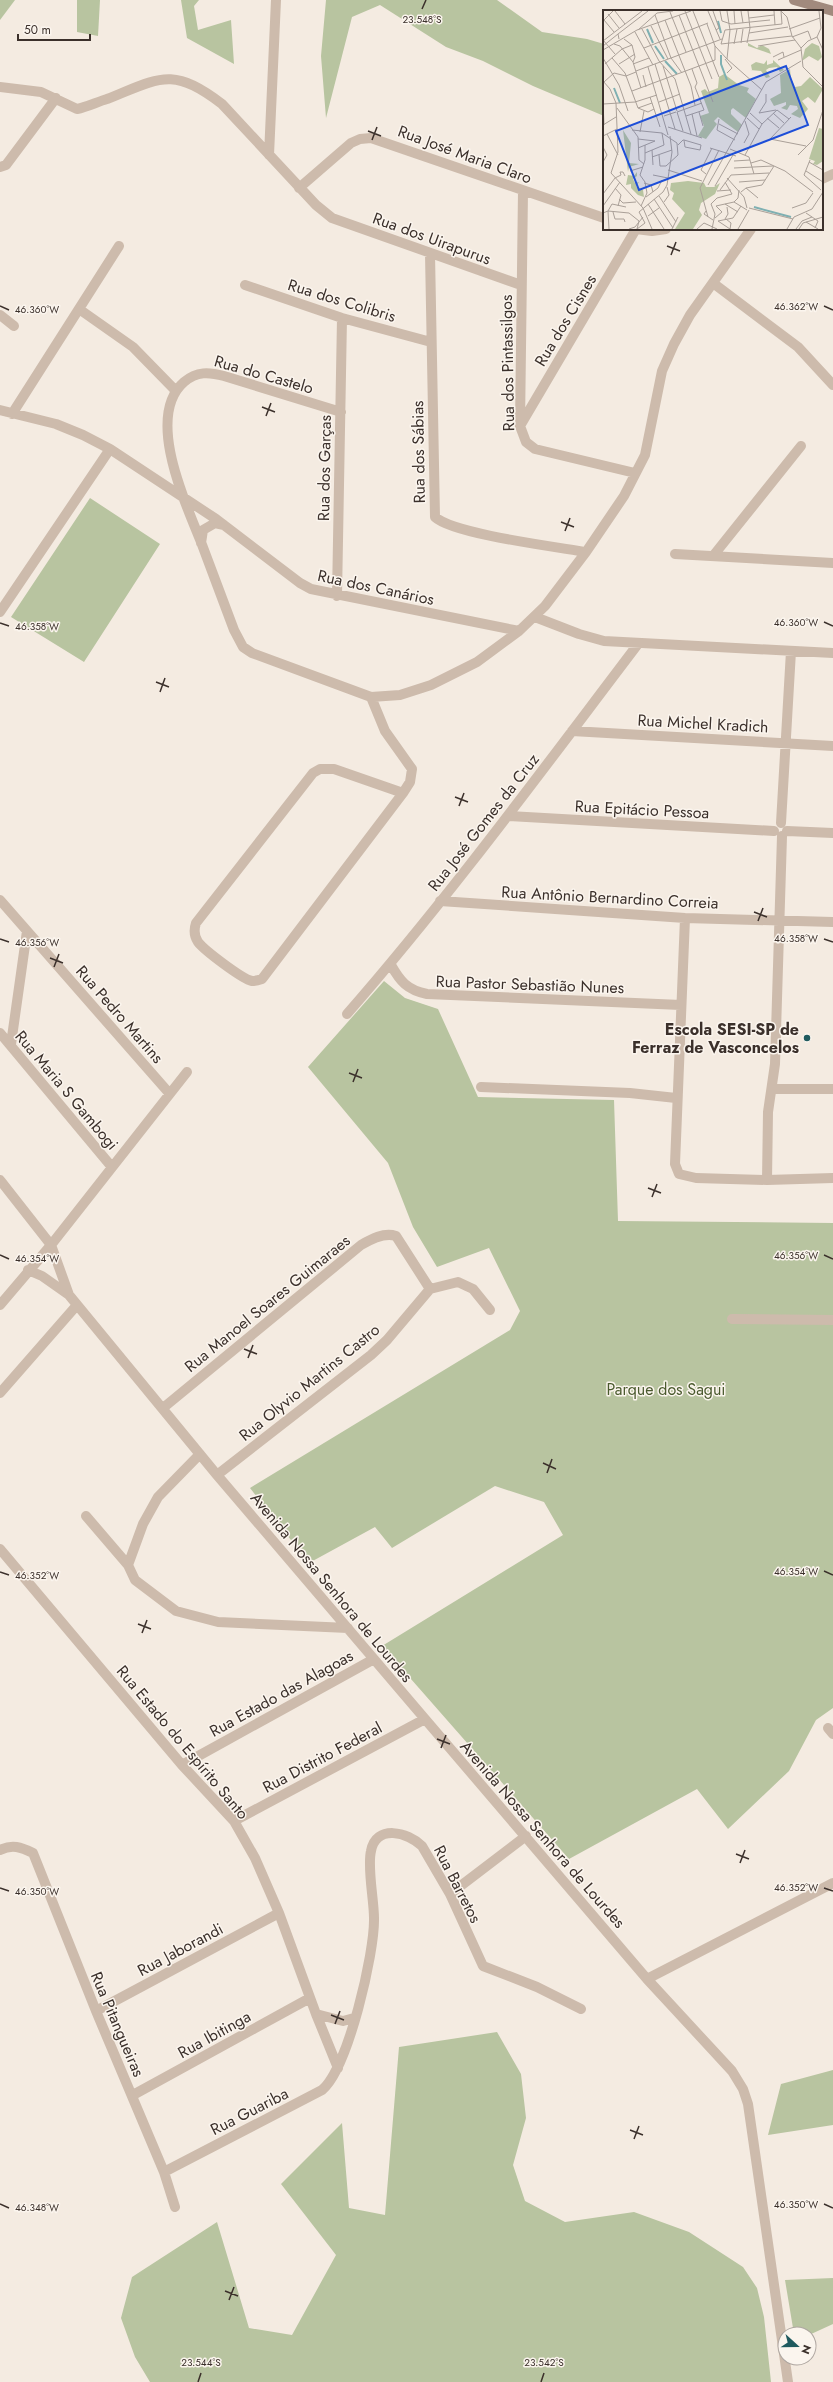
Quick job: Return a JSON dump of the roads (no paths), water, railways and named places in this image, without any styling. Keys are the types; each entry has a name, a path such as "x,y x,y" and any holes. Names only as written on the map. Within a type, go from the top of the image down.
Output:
{"street":[{"path":"269,155 276,0"},
{"path":"794,0 833,11"},
{"path":"0,87 41,92 78,109 150,82 168,78 180,80 208,93 222,104 299,188"},
{"path":"3,166 56,98"},
{"name":"Rua José Maria Claro","path":"299,188 351,143 360,139 371,138 603,218"},
{"path":"823,179 833,174"},
{"name":"Rua dos Uirapurus","path":"299,188 332,218 521,285"},
{"name":"Rua dos Pintassilgos","path":"523,191 520,426 526,442 535,449 635,473"},
{"name":"Rua dos Cisnes","path":"520,426 635,230"},
{"path":"644,230 659,230"},
{"path":"79,309 133,347 174,390 168,412 168,442 174,470 234,630 243,646 252,653 371,697 400,695 431,685 477,662 519,632 535,617 586,552 624,496 645,455 662,371 690,315 750,230"},
{"path":"12,414 119,246"},
{"name":"Rua dos Sábias","path":"430,254 435,517 445,523 481,534 586,552"},
{"path":"713,283 798,347 833,385"},
{"name":"Rua dos Colibris","path":"245,285 342,318 431,342"},
{"path":"0,315 14,326"},
{"name":"Rua dos Garças","path":"337,596 342,318"},
{"name":"Rua do Castelo","path":"174,390 188,379 199,373 209,372 341,412"},
{"name":"Rua dos Canários","path":"0,410 56,424 84,435 110,449 224,525 300,583 312,589 337,596 519,632"},
{"path":"713,556 801,446"},
{"path":"0,612 110,449"},
{"path":"201,543 203,530 215,523 224,525"},
{"path":"675,554 833,563"},
{"path":"535,617 591,638 638,644 833,653"},
{"name":"Rua José Gomes da Cruz","path":"347,1014 391,965 440,901 509,816 638,644"},
{"path":"767,1180 768,1112 772,1089 781,830 791,651"},
{"path":"371,697 385,731 412,769 412,778 403,793 262,979 252,981 218,959 197,940 194,928 196,923 313,773 320,769 334,769 403,793"},
{"name":"Rua Michel Kradich","path":"572,731 786,742 833,746"},
{"name":"Rua Epitácio Pessoa","path":"509,816 833,833"},
{"name":"Rua Pedro Martins","path":"0,900 170,1093"},
{"name":"Rua Antônio Bernardino Correia","path":"440,901 685,918 779,919 833,922"},
{"path":"685,918 674,1164 679,1174 696,1178 767,1180 833,1178"},
{"path":"11,1044 27,931"},
{"name":"Rua Pastor Sebastião Nunes","path":"391,965 406,986 413,991 427,994 681,1005"},
{"name":"Rua Maria S Gambogi","path":"0,1033 11,1044 112,1166"},
{"path":"0,1305 50,1245 187,1072"},
{"path":"480,1087 630,1093 676,1098"},
{"path":"772,1089 833,1089"},
{"path":"0,1180 50,1245 69,1295"},
{"name":"Rua Manoel Soares Guimaraes","path":"163,1408 360,1245 372,1238 384,1235 397,1237 430,1289"},
{"path":"28,1270 42,1276 69,1295"},
{"path":"430,1289 450,1282 465,1284 473,1290 490,1310"},
{"name":"Rua Olyvio Martins Castro","path":"217,1475 371,1355 387,1340 430,1289"},
{"name":"Avenida Nossa Senhora de Lourdes","path":"69,1295 217,1475 647,1979 732,2071 743,2089 748,2104 788,2382"},
{"path":"0,1392 78,1305"},
{"path":"732,1319 833,1320"},
{"path":"128,1565 143,1524 158,1497 200,1454"},
{"path":"86,1516 128,1565 135,1580 176,1611 218,1622 348,1628"},
{"name":"Rua Estado do Espírito Santo","path":"0,1548 182,1765 234,1821 255,1858 279,1913 316,2014 338,2068"},
{"name":"Rua Estado das Alagoas","path":"182,1765 374,1658"},
{"name":"Rua Distrito Federal","path":"234,1821 425,1719"},
{"name":"Rua Barretos","path":"338,2068 354,2018 373,1938 374,1919 371,1851 379,1837 394,1833 402,1833 416,1839 422,1846 450,1894 483,1966 537,1987 581,2010"},
{"path":"450,1894 526,1836"},
{"name":"Rua Pitangueiras","path":"0,1850 10,1846 19,1846 33,1853 96,2011 164,2172 175,2207"},
{"path":"647,1979 833,1883"},
{"name":"Rua Jaborandi","path":"96,2011 279,1913"},
{"name":"Rua Ibitinga","path":"132,2095 310,1998"},
{"path":"316,2014 343,2021 354,2018"},
{"name":"Rua Guariba","path":"164,2172 322,2090 330,2084 338,2068"}],"place":[{"name":"Escola SESI-SP de Ferraz de Vasconcelos","path":"807,1038"}],"park label":[{"name":"Parque dos Sagui","path":"666,1389"}]}
